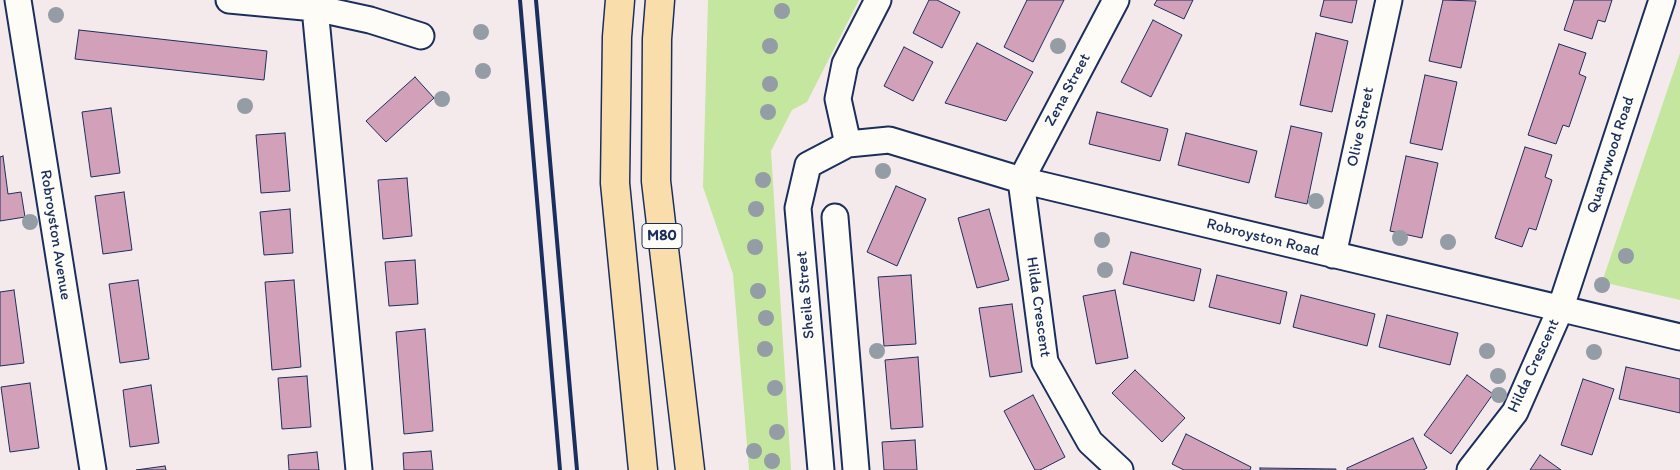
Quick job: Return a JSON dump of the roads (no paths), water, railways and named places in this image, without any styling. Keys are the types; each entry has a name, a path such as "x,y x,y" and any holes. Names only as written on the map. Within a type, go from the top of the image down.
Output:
{"highway":[{"name":"M80","path":"620,0 616,46 615,183 643,470"},
{"name":"M80","path":"660,0 657,48 656,181 690,470"}],"street":[{"name":"Robroyston Avenue","path":"18,0 93,470"},
{"path":"228,0 315,8 370,20 421,36"},
{"path":"848,144 838,99 845,64 878,0"},
{"name":"Zena Street","path":"1021,180 1116,0"},
{"name":"Olive Street","path":"1333,255 1389,0"},
{"name":"Quarrywood Road","path":"1560,310 1662,0"},
{"path":"315,8 359,470"},
{"name":"Robroyston Road","path":"848,144 889,140 1021,180 1560,310 1680,337"},
{"name":"Sheila Street","path":"820,470 798,208 808,165 848,144"},
{"name":"Hilda Crescent","path":"1021,180 1044,362 1090,442 1120,470"},
{"path":"835,217 856,470"},
{"name":"Hilda Crescent","path":"1470,470 1515,412 1560,310"},
{"path":"808,322 843,320"}],"railway":[{"path":"520,0 560,470"},
{"path":"536,0 577,470"}]}
